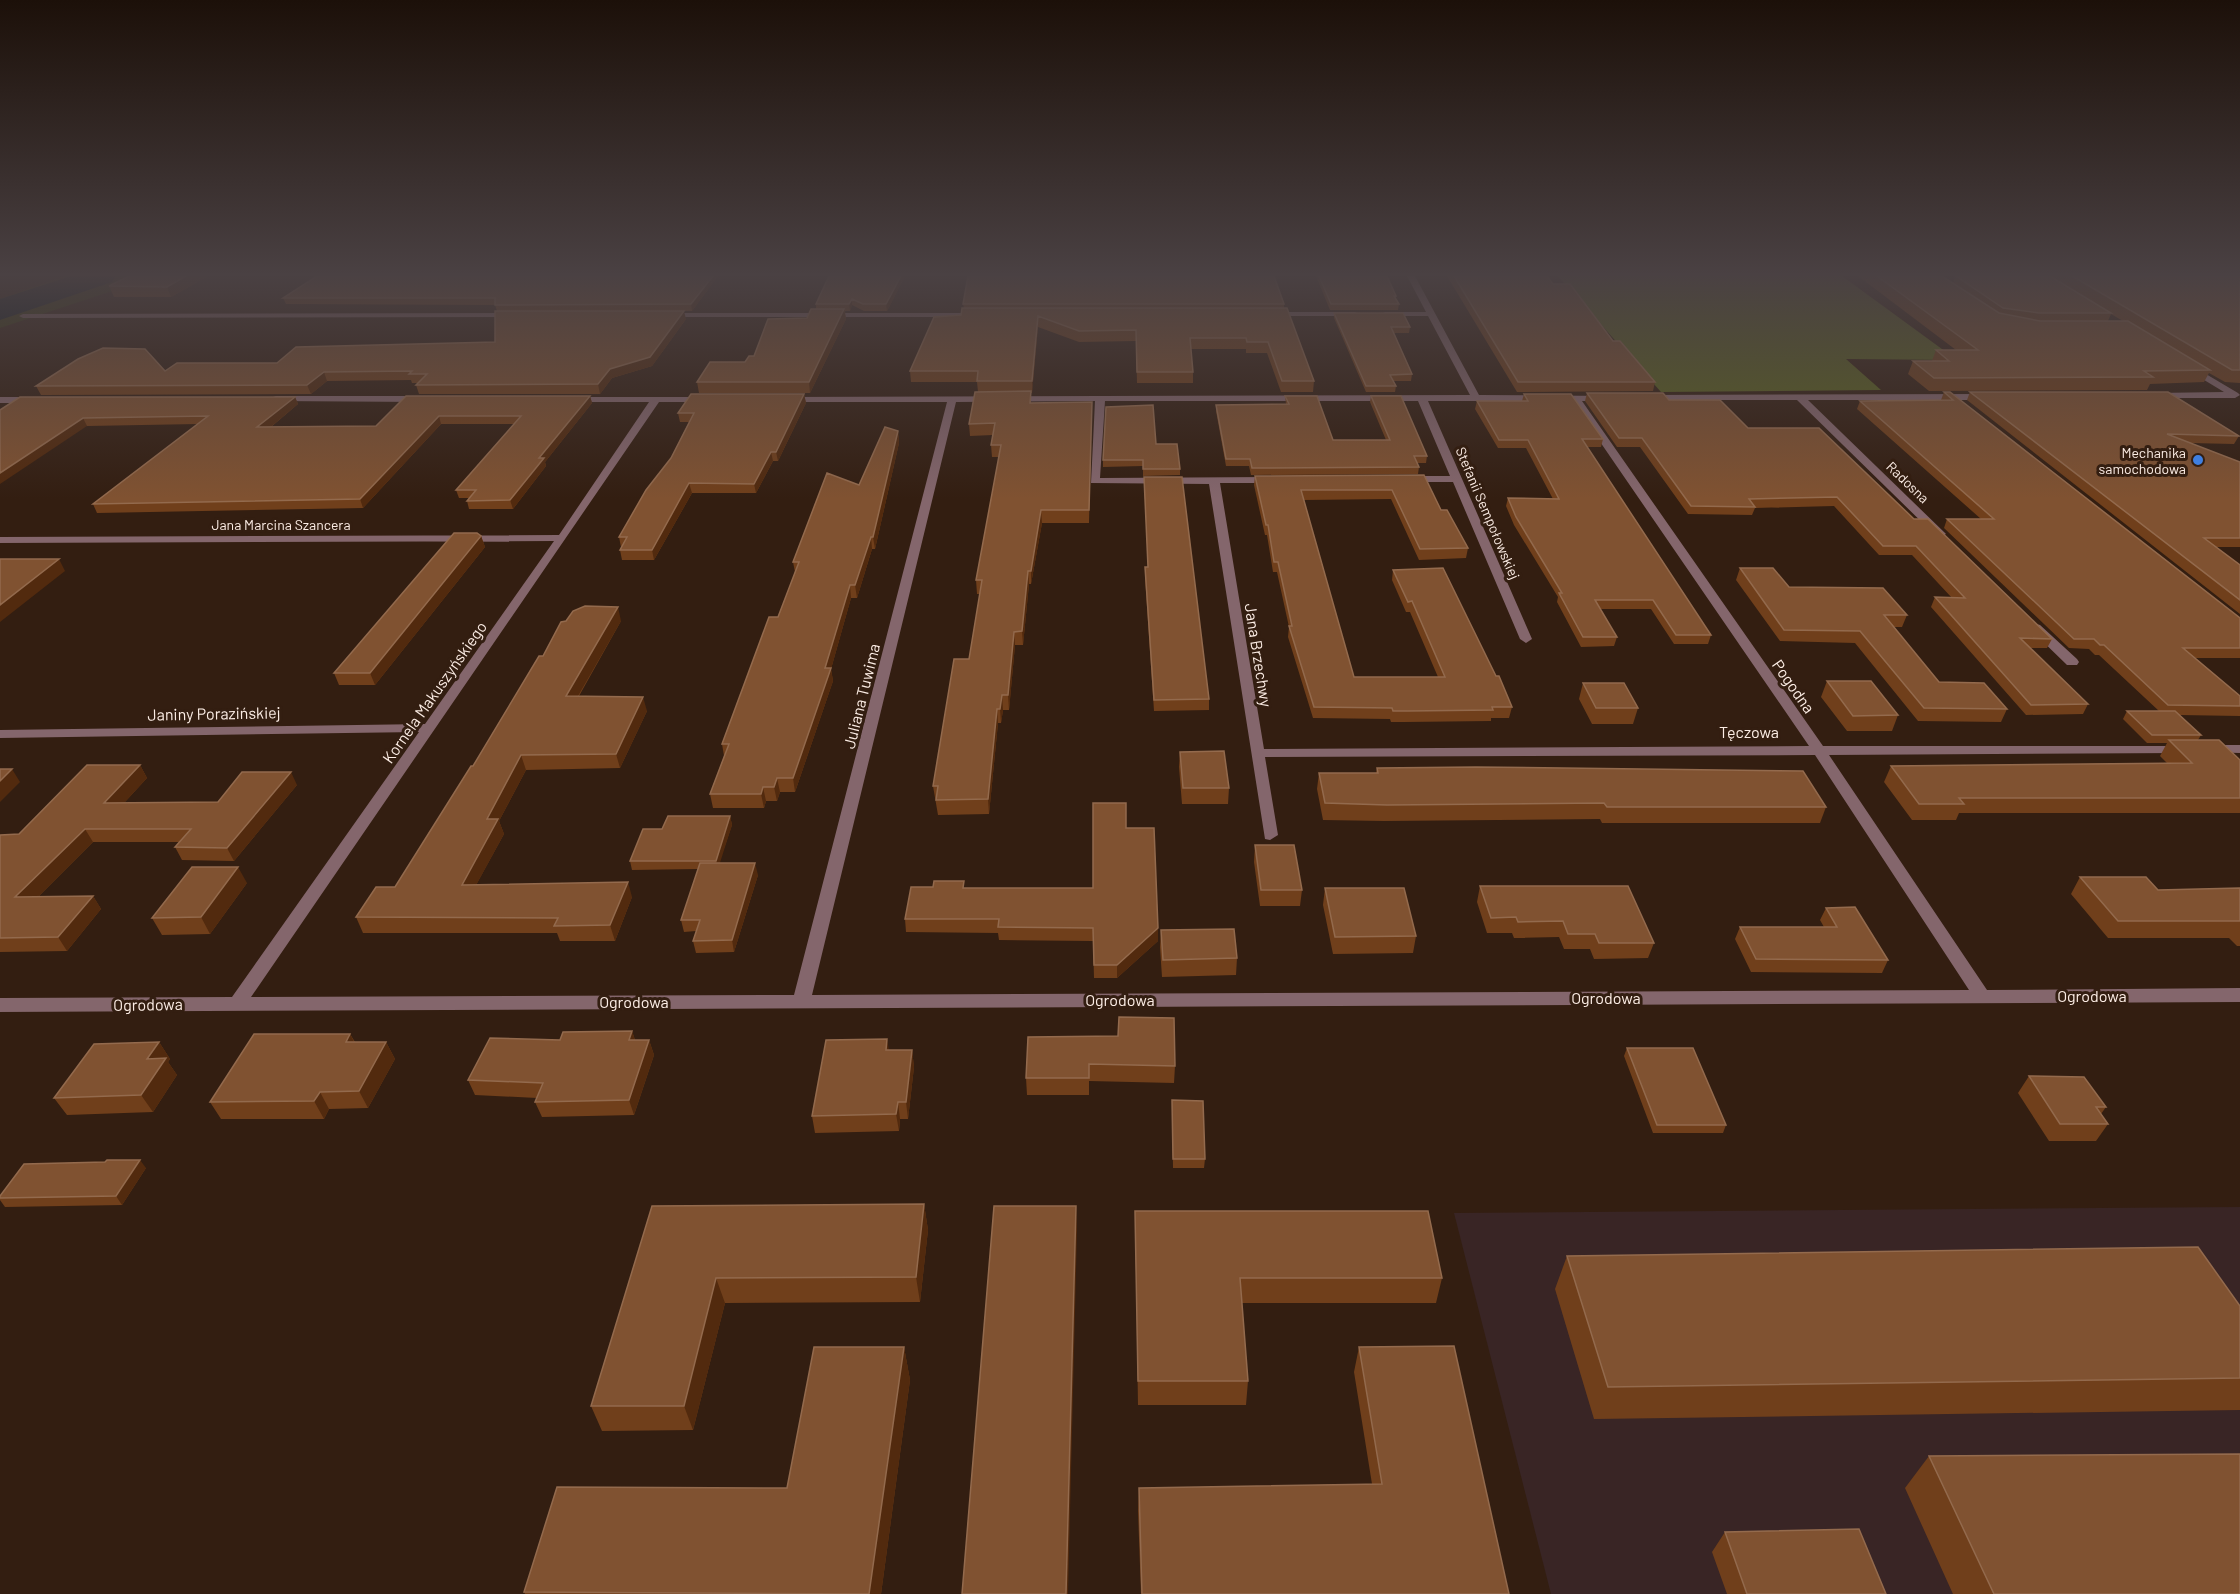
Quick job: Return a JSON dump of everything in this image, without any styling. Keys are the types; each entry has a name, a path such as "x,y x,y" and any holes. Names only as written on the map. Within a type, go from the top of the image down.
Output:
{"street":[{"path":"1451,350 1476,398"},
{"path":"2185,365 2238,397"},
{"path":"2142,396 2238,397"},
{"path":"1952,397 1970,411"},
{"path":"1634,398 2000,397"},
{"name":"Pogodna","path":"1575,398 1818,749 1982,996"},
{"path":"774,399 1611,398"},
{"name":"Radosna","path":"1800,398 1953,546"},
{"path":"262,399 429,399"},
{"path":"560,399 715,399"},
{"name":"Kornela Makuszyńskiego","path":"238,1003 562,538 656,399"},
{"name":"Juliana Tuwima","path":"802,1000 952,399"},
{"path":"1100,399 1095,481 1283,480"},
{"name":"Stefanii Sempołowskiej","path":"1422,399 1526,639"},
{"path":"0,400 48,400"},
{"path":"1399,480 1457,479"},
{"name":"Jana Brzechwy","path":"1214,480 1270,835"},
{"name":"Jana Marcina Szancera","path":"0,540 562,538"},
{"path":"2030,621 2072,663"},
{"name":"Janiny Porazińskiej","path":"0,734 429,728"},
{"name":"Tęczowa","path":"1258,753 2240,749"},
{"name":"Ogrodowa","path":"0,1005 2240,995"}],"shaded area":[{"path":"2240,1207 2240,1594 1551,1594 1454,1213"}],"green space":[{"path":"1624,350 1944,350 1957,360 1846,359 1881,390 1661,392"}],"building":[{"path":"98,350 146,350 165,371 177,363 277,363 292,350 655,350 650,357 610,369 598,384 416,385 427,374 409,374 412,371 324,372 307,385 36,386 78,359"},
{"path":"756,350 824,350 809,382 697,382 710,362 745,362 749,356 754,356"},
{"path":"919,350 1035,350 1032,381 977,381 978,371 910,371"},
{"path":"1136,350 1191,350 1193,372 1137,372"},
{"path":"1271,350 1303,350 1314,381 1282,381"},
{"path":"1350,350 1401,350 1412,374 1390,375 1396,386 1366,386"},
{"path":"1499,350 1628,350 1655,382 1518,382"},
{"path":"1936,350 2177,350 2210,370 2144,371 2153,377 1934,378 1913,361 1949,361"},
{"path":"2199,350 2240,350 2240,370 2232,370"},
{"path":"1031,391 1030,403 1092,402 1089,510 1041,510 1031,571 1028,571 1022,631 1014,632 1008,695 1002,695 1000,709 997,709 988,799 936,800 938,786 933,786 954,659 969,659 982,580 976,580 1001,445 991,445 995,423 969,424 975,392"},
{"path":"1944,392 1950,392 2240,618 2240,648 2183,648 2240,696 2240,706 2168,705 2104,645 2100,645 2094,639 2074,639 1947,519 1994,519 1860,401 1953,400"},
{"path":"1970,392 2168,392 2239,436 2167,434 2240,462 2240,538 2204,538 2240,565 2240,600"},
{"path":"1587,393 1663,393 1669,400 1720,400 1748,428 1819,428 1914,519 1928,519 2052,639 2020,638 2088,704 2031,705 1935,597 1965,598 1916,546 1883,546 1837,497 1749,499 1755,507 1691,506 1642,438 1619,438"},
{"path":"691,394 804,394 776,452 771,452 754,484 689,483 652,550 620,550 627,537 619,537 646,490 671,458 694,413 678,413"},
{"path":"1524,394 1571,394 1603,439 1582,439 1711,635 1676,635 1653,600 1595,600 1617,637 1583,637 1559,593 1562,593 1516,517 1508,498 1559,499 1528,440 1499,440 1477,401 1528,401"},
{"path":"406,396 590,396 539,458 544,458 510,500 467,501 476,490 456,490 521,416 439,416 360,499 93,504 208,416 83,418 0,473 0,410 20,397 295,397 257,427 376,426"},
{"path":"1285,396 1317,396 1333,440 1390,440 1371,396 1401,396 1427,456 1414,456 1419,467 1252,468 1250,459 1226,459 1216,405 1289,404"},
{"path":"1153,405 1156,444 1177,444 1180,469 1143,469 1143,460 1103,460 1106,407"},
{"path":"885,427 898,431 873,537 871,537 855,585 850,585 825,668 831,668 793,778 777,778 774,787 763,787 761,794 710,794 729,744 722,744 769,617 778,617 799,562 793,562 827,473 859,485"},
{"path":"1424,475 1441,510 1447,510 1468,548 1420,549 1392,490 1301,490 1354,677 1445,677 1412,601 1408,602 1393,570 1443,568 1496,676 1499,676 1512,707 1492,707 1493,710 1393,711 1392,708 1314,707 1289,626 1292,626 1278,562 1274,562 1268,525 1266,525 1255,476"},
{"path":"1144,477 1182,477 1209,699 1154,700 1145,567 1148,567"},
{"path":"454,533 477,533 481,536 370,673 334,673"},
{"path":"0,559 59,559 0,605"},
{"path":"1740,568 1773,568 1789,587 1883,588 1907,615 1884,615 1939,682 1984,683 2007,709 1924,708 1860,631 1784,630"},
{"path":"585,606 618,607 566,696 643,697 616,754 521,755 487,819 498,819 462,885 628,882 610,925 554,926 558,918 356,917 376,887 395,887 473,766 539,656 543,656 561,622 566,621 573,611"},
{"path":"1827,681 1871,681 1898,715 1853,716"},
{"path":"1583,683 1624,683 1638,708 1596,708"},
{"path":"2127,711 2175,711 2201,735 2152,735"},
{"path":"2169,740 2219,740 2240,760 2240,798 1959,798 1964,804 1919,804 1891,766 2192,763"},
{"path":"1224,751 1229,788 1183,788 1180,752"},
{"path":"87,765 140,765 104,803 218,802 242,772 291,772 227,848 175,847 191,829 85,829 15,897 93,896 58,937 0,938 0,835 19,834"},
{"path":"1377,768 1803,771 1826,807 1607,807 1604,803 1387,805 1325,803 1319,773 1378,773"},
{"path":"0,769 12,769 0,781"},
{"path":"1093,803 1126,803 1126,828 1154,828 1158,928 1117,965 1094,965 1093,928 998,927 999,919 905,919 911,887 933,887 934,881 964,881 963,888 1093,888"},
{"path":"668,816 730,816 716,861 630,861 643,829 662,829"},
{"path":"1255,845 1294,845 1302,890 1261,890"},
{"path":"700,863 755,863 732,940 693,941 700,920 681,920"},
{"path":"192,867 238,867 201,917 152,918"},
{"path":"2080,877 2146,877 2158,890 2240,888 2240,921 2118,921"},
{"path":"1480,886 1628,886 1654,943 1599,943 1595,934 1568,934 1563,921 1518,922 1516,917 1491,918"},
{"path":"1325,888 1404,888 1416,936 1335,937"},
{"path":"1855,907 1888,960 1756,959 1740,927 1837,927 1826,908"},
{"path":"1234,929 1237,958 1163,960 1161,930"},
{"path":"1119,1017 1174,1018 1175,1066 1089,1064 1089,1078 1026,1078 1028,1037 1118,1036"},
{"path":"632,1031 629,1040 649,1040 629,1100 535,1102 543,1083 468,1080 490,1038 560,1040 563,1032"},
{"path":"254,1034 350,1034 346,1042 386,1042 359,1091 320,1092 314,1101 210,1102"},
{"path":"887,1039 886,1050 912,1050 906,1102 898,1102 896,1114 812,1116 826,1040"},
{"path":"159,1042 147,1059 166,1058 141,1095 54,1098 94,1044"},
{"path":"1627,1048 1693,1048 1726,1125 1657,1125"},
{"path":"2029,1076 2084,1077 2106,1107 2096,1107 2108,1124 2060,1124"},
{"path":"1172,1100 1203,1101 1205,1159 1173,1159"},
{"path":"107,1160 140,1160 116,1196 0,1198 24,1164 105,1162"},
{"path":"924,1204 916,1277 716,1278 684,1406 591,1406 652,1206"},
{"path":"994,1206 1076,1206 1066,1594 962,1594"},
{"path":"1135,1211 1428,1211 1442,1278 1240,1278 1248,1381 1138,1381"},
{"path":"2198,1247 2240,1306 2240,1378 1608,1387 1567,1256"},
{"path":"1454,1346 1509,1594 1142,1594 1139,1488 1382,1484 1359,1347"},
{"path":"814,1347 904,1347 869,1594 524,1592 557,1487 787,1488"},
{"path":"2240,1454 2240,1594 1994,1594 1929,1456"},
{"path":"1859,1529 1886,1594 1747,1594 1725,1532"}],"place":[{"name":"Mechanika samochodowa","path":"2198,460"}]}
